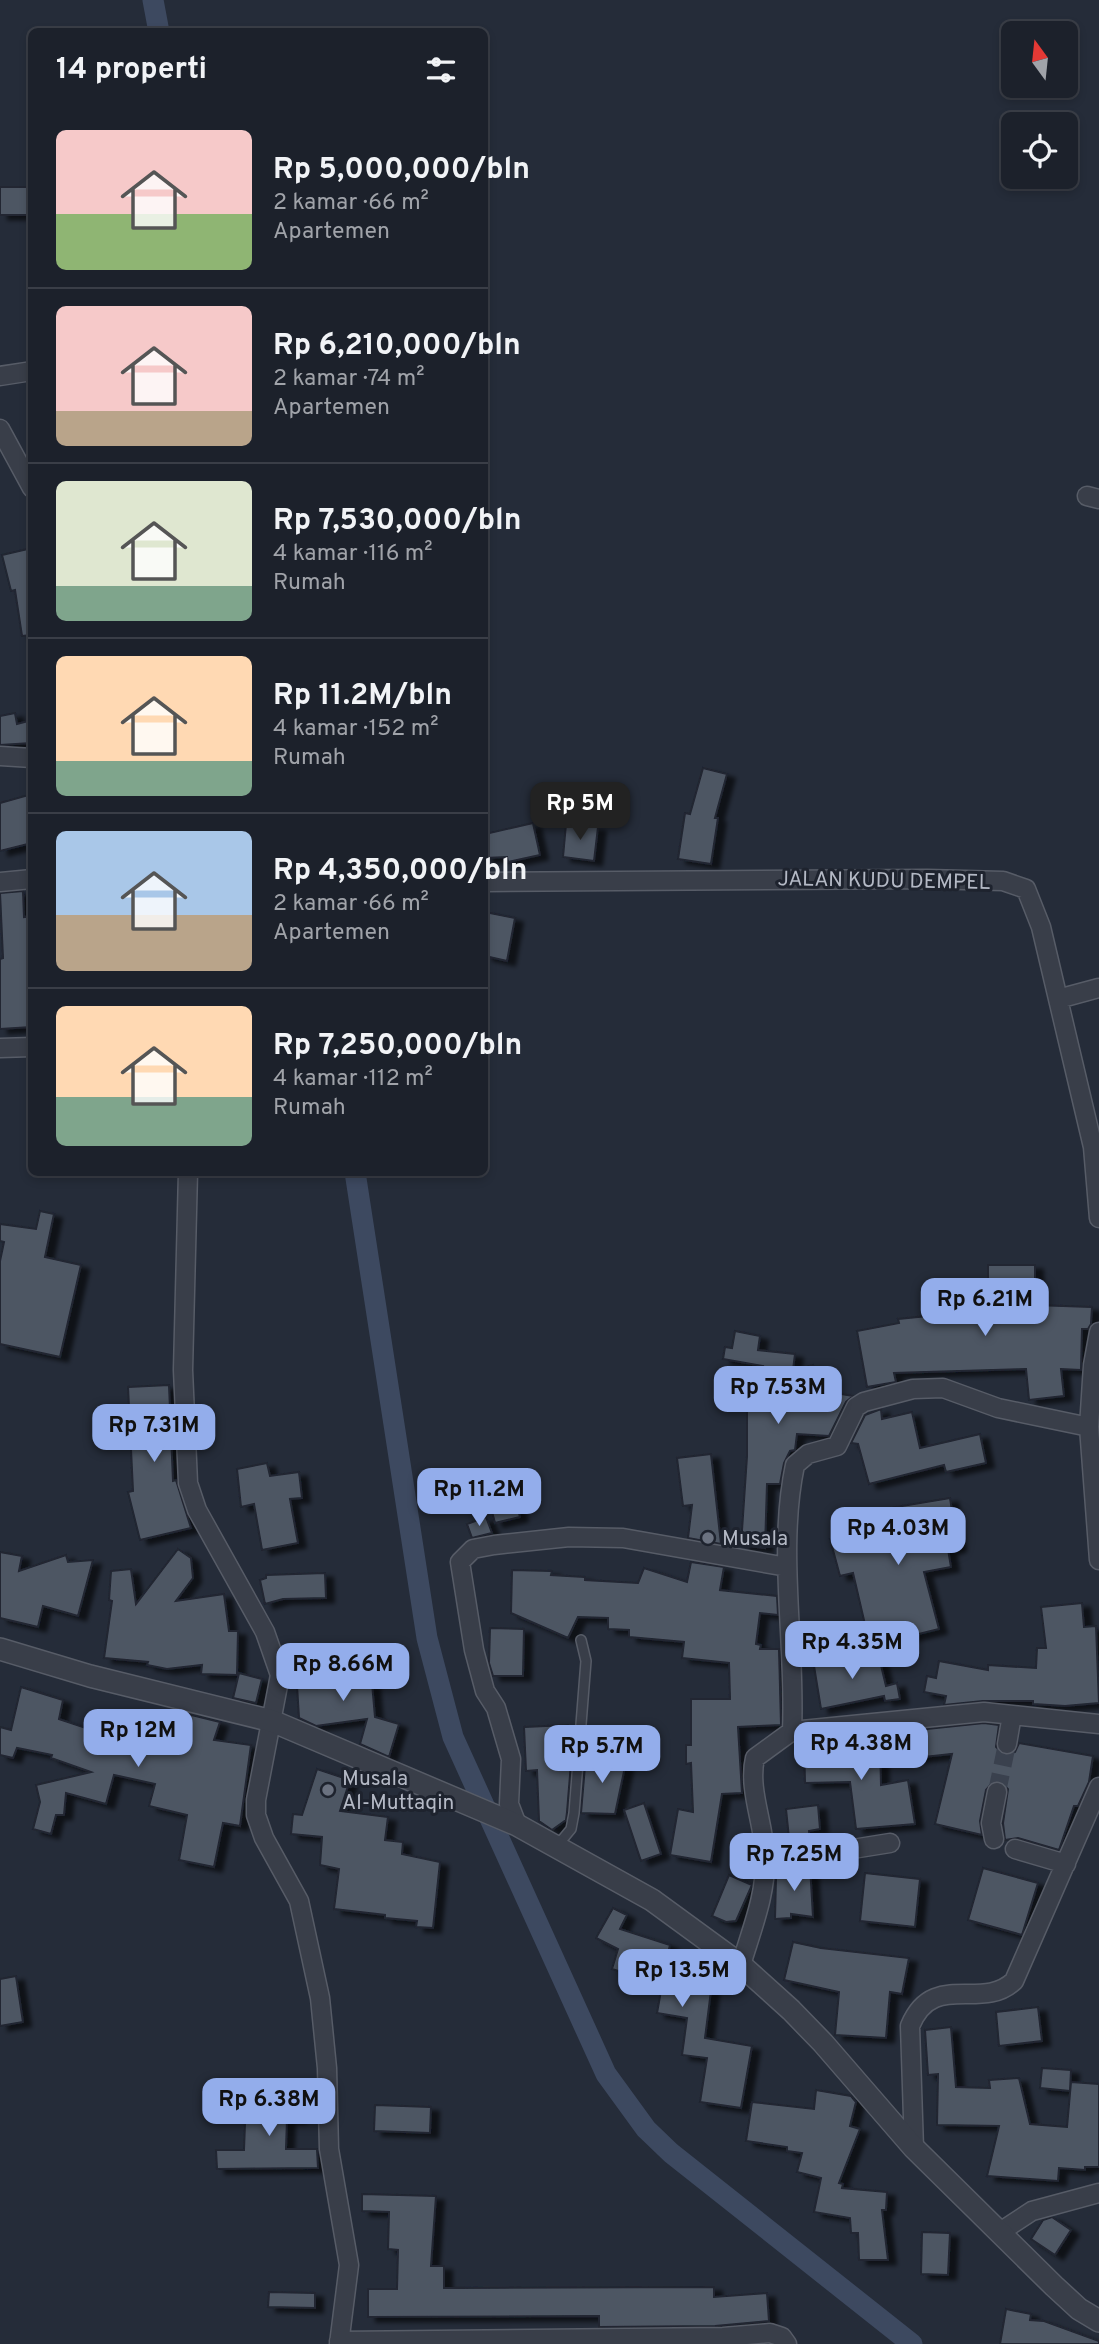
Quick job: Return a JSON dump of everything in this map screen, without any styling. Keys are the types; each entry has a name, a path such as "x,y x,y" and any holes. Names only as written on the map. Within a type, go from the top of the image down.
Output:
{"street":[{"path":"0,376 28,372"},
{"path":"0,429 28,481"},
{"path":"0,756 28,758"},
{"path":"0,882 28,879"},
{"name":"JALAN KUDU DEMPEL","path":"488,882 738,879 1003,881 1026,889 1034,903 1093,1147 1099,1218"},
{"path":"1058,999 1099,988"},
{"path":"0,1048 28,1047"},
{"path":"188,1176 183,1370 186,1468 197,1510 265,1632 280,1675 256,1800 256,1815 264,1838 299,1901 320,1998 327,2068 329,2149 349,2265 339,2342 723,2337 770,2333 782,2337 787,2344"},
{"path":"1099,1332 1095,1398 1089,1427 1099,1560"},
{"path":"792,1731 794,1692 788,1567 794,1465 808,1454 837,1446 856,1407 864,1402 914,1389 943,1388 998,1408 1089,1427"},
{"path":"517,1825 509,1804 511,1759 496,1708 485,1691 474,1650 460,1562 473,1549 569,1537 623,1538 788,1567"},
{"path":"0,1649 90,1676 272,1721 517,1825 652,1900 741,1965 823,2042 914,2148 1079,2309 1099,2321"},
{"path":"741,1965 764,1890 765,1857 761,1817 750,1775 755,1758 792,1731 964,1713 1099,1724"},
{"path":"1007,1745 1012,1715"},
{"path":"914,2148 910,2026 917,2009 933,1998 948,1994 995,1993 1014,1981 1099,1787"},
{"path":"994,1839 991,1823 997,1792"},
{"path":"765,1857 834,1852 890,1843"},
{"path":"1015,1849 1066,1864"},
{"path":"1000,2232 1032,2211 1099,2193"}],"lane":[{"path":"556,1847 571,1829 574,1813 586,1661 581,1640"}],"building":[{"path":"0,187 28,187 28,215 0,215"},
{"path":"28,549 28,635 22,636 15,590 11,591 2,555"},
{"path":"15,713 17,724 28,721 28,743 0,745 0,716"},
{"path":"703,768 727,774 715,818 718,818 711,864 678,859 685,813 690,814"},
{"path":"28,795 28,844 0,851 0,803"},
{"path":"533,823 540,855 508,862 507,857 488,858 488,833"},
{"path":"566,824 598,827 594,861 563,857"},
{"path":"23,891 24,917 28,916 28,1027 0,1029 0,959 3,958 0,893"},
{"path":"488,913 515,918 507,961 488,957"},
{"path":"40,1211 54,1214 45,1257 81,1265 60,1357 0,1344 0,1261 4,1242 0,1241 0,1224 36,1229"},
{"path":"988,1265 1035,1265 1035,1305 1092,1307 1091,1324 1088,1329 1082,1329 1081,1370 1061,1369 1064,1396 1029,1400 1026,1369 894,1373 896,1382 867,1387 857,1331 899,1323 898,1319 947,1314 947,1310 988,1311"},
{"path":"735,1331 760,1336 758,1350 795,1354 793,1370 813,1365 816,1382 824,1382 824,1391 853,1396 846,1402 829,1436 797,1434 795,1450 790,1451 784,1463 780,1484 767,1484 765,1548 741,1545 747,1456 747,1404 777,1402 780,1373 762,1371 763,1366 723,1359 725,1347 732,1348"},
{"path":"169,1385 173,1481 176,1480 191,1528 140,1540 128,1492 133,1491 128,1387"},
{"path":"881,1409 882,1419 912,1412 920,1448 980,1434 986,1463 946,1472 944,1465 869,1484 858,1444 851,1443 865,1415"},
{"path":"711,1454 721,1544 688,1538 692,1505 683,1506 677,1458"},
{"path":"267,1463 270,1476 299,1472 302,1498 290,1499 298,1543 262,1550 254,1504 241,1507 237,1469"},
{"path":"515,1497 520,1517 495,1523 490,1504"},
{"path":"950,1498 958,1547 948,1549 951,1567 924,1572 939,1629 870,1646 853,1573 840,1576 830,1539 880,1527 878,1510"},
{"path":"486,1517 492,1533 472,1538 467,1524"},
{"path":"178,1549 191,1558 193,1578 176,1601 224,1594 229,1631 238,1631 237,1675 201,1674 202,1665 167,1669 147,1665 148,1662 104,1658 112,1601 109,1600 111,1571 131,1569 136,1604"},
{"path":"0,1552 22,1556 19,1571 66,1555 68,1562 93,1560 78,1616 43,1606 38,1627 0,1618"},
{"path":"691,1562 724,1567 720,1590 777,1596 778,1615 760,1613 756,1644 761,1645 760,1649 779,1649 781,1725 738,1727 742,1793 722,1794 711,1862 670,1855 678,1809 693,1812 691,1763 686,1764 686,1745 691,1745 691,1699 730,1699 729,1663 682,1658 684,1642 629,1637 629,1630 608,1629 608,1618 578,1617 568,1638 511,1613 512,1570 552,1571 551,1575 585,1577 585,1580 638,1583 644,1568 687,1582"},
{"path":"325,1573 326,1598 283,1599 265,1604 260,1580 266,1578 266,1575"},
{"path":"1082,1603 1084,1627 1096,1626 1099,1703 1065,1706 1033,1704 1033,1701 983,1701 944,1705 946,1696 924,1692 927,1676 936,1678 939,1661 988,1670 988,1665 1036,1668 1037,1648 1046,1648 1041,1607"},
{"path":"490,1628 524,1629 523,1676 493,1676 489,1663"},
{"path":"878,1653 886,1686 897,1683 900,1699 885,1701 884,1696 821,1709 813,1660 839,1656 840,1661"},
{"path":"349,1656 365,1668 353,1684 372,1683 375,1717 399,1724 389,1757 360,1744 367,1719 316,1726 299,1718 296,1669 343,1665"},
{"path":"239,1673 262,1679 256,1703 233,1698"},
{"path":"21,1687 63,1700 59,1719 98,1732 99,1728 132,1739 133,1736 171,1741 175,1711 220,1722 214,1740 251,1745 240,1826 223,1823 214,1867 179,1860 187,1815 149,1806 155,1784 114,1775 106,1804 66,1793 64,1815 56,1815 51,1834 33,1829 40,1802 36,1785 91,1772 51,1758 52,1755 17,1748 13,1758 0,1755 0,1727 11,1730"},
{"path":"984,1723 999,1725 996,1747 1004,1755 1015,1752 1019,1743 1093,1756 1089,1782 1078,1806 1074,1806 1059,1850 1018,1838 1005,1840 1003,1823 1008,1789 1000,1781 993,1782 986,1790 980,1821 982,1835 935,1824 952,1754 915,1758 917,1730"},
{"path":"568,1725 572,1751 566,1820 552,1830 539,1821 537,1770 526,1771 524,1727"},
{"path":"880,1741 881,1785 908,1780 915,1824 856,1829 850,1782 805,1783 804,1743"},
{"path":"586,1754 626,1762 615,1814 581,1813"},
{"path":"317,1769 350,1780 340,1811 388,1817 385,1840 403,1842 402,1854 440,1862 433,1928 416,1927 417,1921 334,1909 339,1869 320,1865 322,1837 291,1834 293,1814 302,1815"},
{"path":"644,1803 661,1854 641,1861 624,1810"},
{"path":"818,1805 820,1829 809,1831 810,1842 780,1845 779,1839 789,1838 786,1809"},
{"path":"810,1865 813,1917 791,1914 791,1918 775,1919 776,1877 783,1877 782,1867"},
{"path":"983,1868 1038,1883 1022,1935 968,1920"},
{"path":"865,1873 920,1879 915,1927 860,1921"},
{"path":"729,1875 752,1885 736,1921 726,1922 712,1916"},
{"path":"613,1908 627,1915 620,1929 670,1945 666,1962 682,1956 693,1981 712,1983 705,2038 752,2046 741,2108 700,2102 707,2058 682,2055 687,2018 657,2013 662,1985 612,1969 618,1949 596,1938"},
{"path":"793,1942 821,1948 909,1958 902,1994 890,1992 886,2038 835,2035 839,1992 784,1980"},
{"path":"16,1976 23,2022 0,2026 0,1979"},
{"path":"1038,2007 1042,2041 999,2046 996,2012"},
{"path":"951,2027 956,2087 990,2088 989,2080 1019,2078 1030,2124 1067,2127 1071,2082 1099,2084 1099,2167 1085,2167 1085,2170 1059,2168 1058,2181 987,2176 999,2126 937,2125 938,2074 928,2075 925,2030"},
{"path":"1042,2068 1071,2070 1070,2091 1040,2088"},
{"path":"816,2090 851,2096 856,2102 850,2126 860,2129 839,2183 843,2184 842,2188 887,2192 886,2210 882,2210 888,2260 859,2260 858,2233 851,2233 850,2218 814,2212 821,2178 797,2172 802,2153 787,2151 787,2147 746,2141 752,2102 814,2109"},
{"path":"257,2093 298,2093 298,2119 287,2119 286,2149 317,2149 318,2168 217,2169 216,2150 244,2150 245,2123 256,2123"},
{"path":"375,2105 431,2107 430,2133 374,2131"},
{"path":"362,2194 436,2196 431,2266 444,2266 444,2288 714,2287 714,2297 767,2293 769,2321 715,2326 599,2327 599,2316 368,2317 368,2289 397,2289 398,2250 388,2249 389,2212 362,2211"},
{"path":"1052,2217 1071,2230 1055,2255 1031,2239 1043,2220"},
{"path":"922,2232 950,2233 948,2275 921,2274"},
{"path":"269,2292 315,2293 315,2308 268,2307"},
{"path":"1006,2309 1031,2314 1030,2320 1044,2321 1099,2341 1099,2344 1000,2344"}],"waterway":[{"path":"153,0 158,28"},
{"path":"356,1176 427,1638 453,1737 606,2074 646,2129 671,2153 912,2344"}],"tunnel":[{"path":"997,1792 1007,1744"}],"place":[{"name":"Musala","path":"708,1538"},
{"name":"Musala Al-Muttaqin","path":"328,1790"}]}
